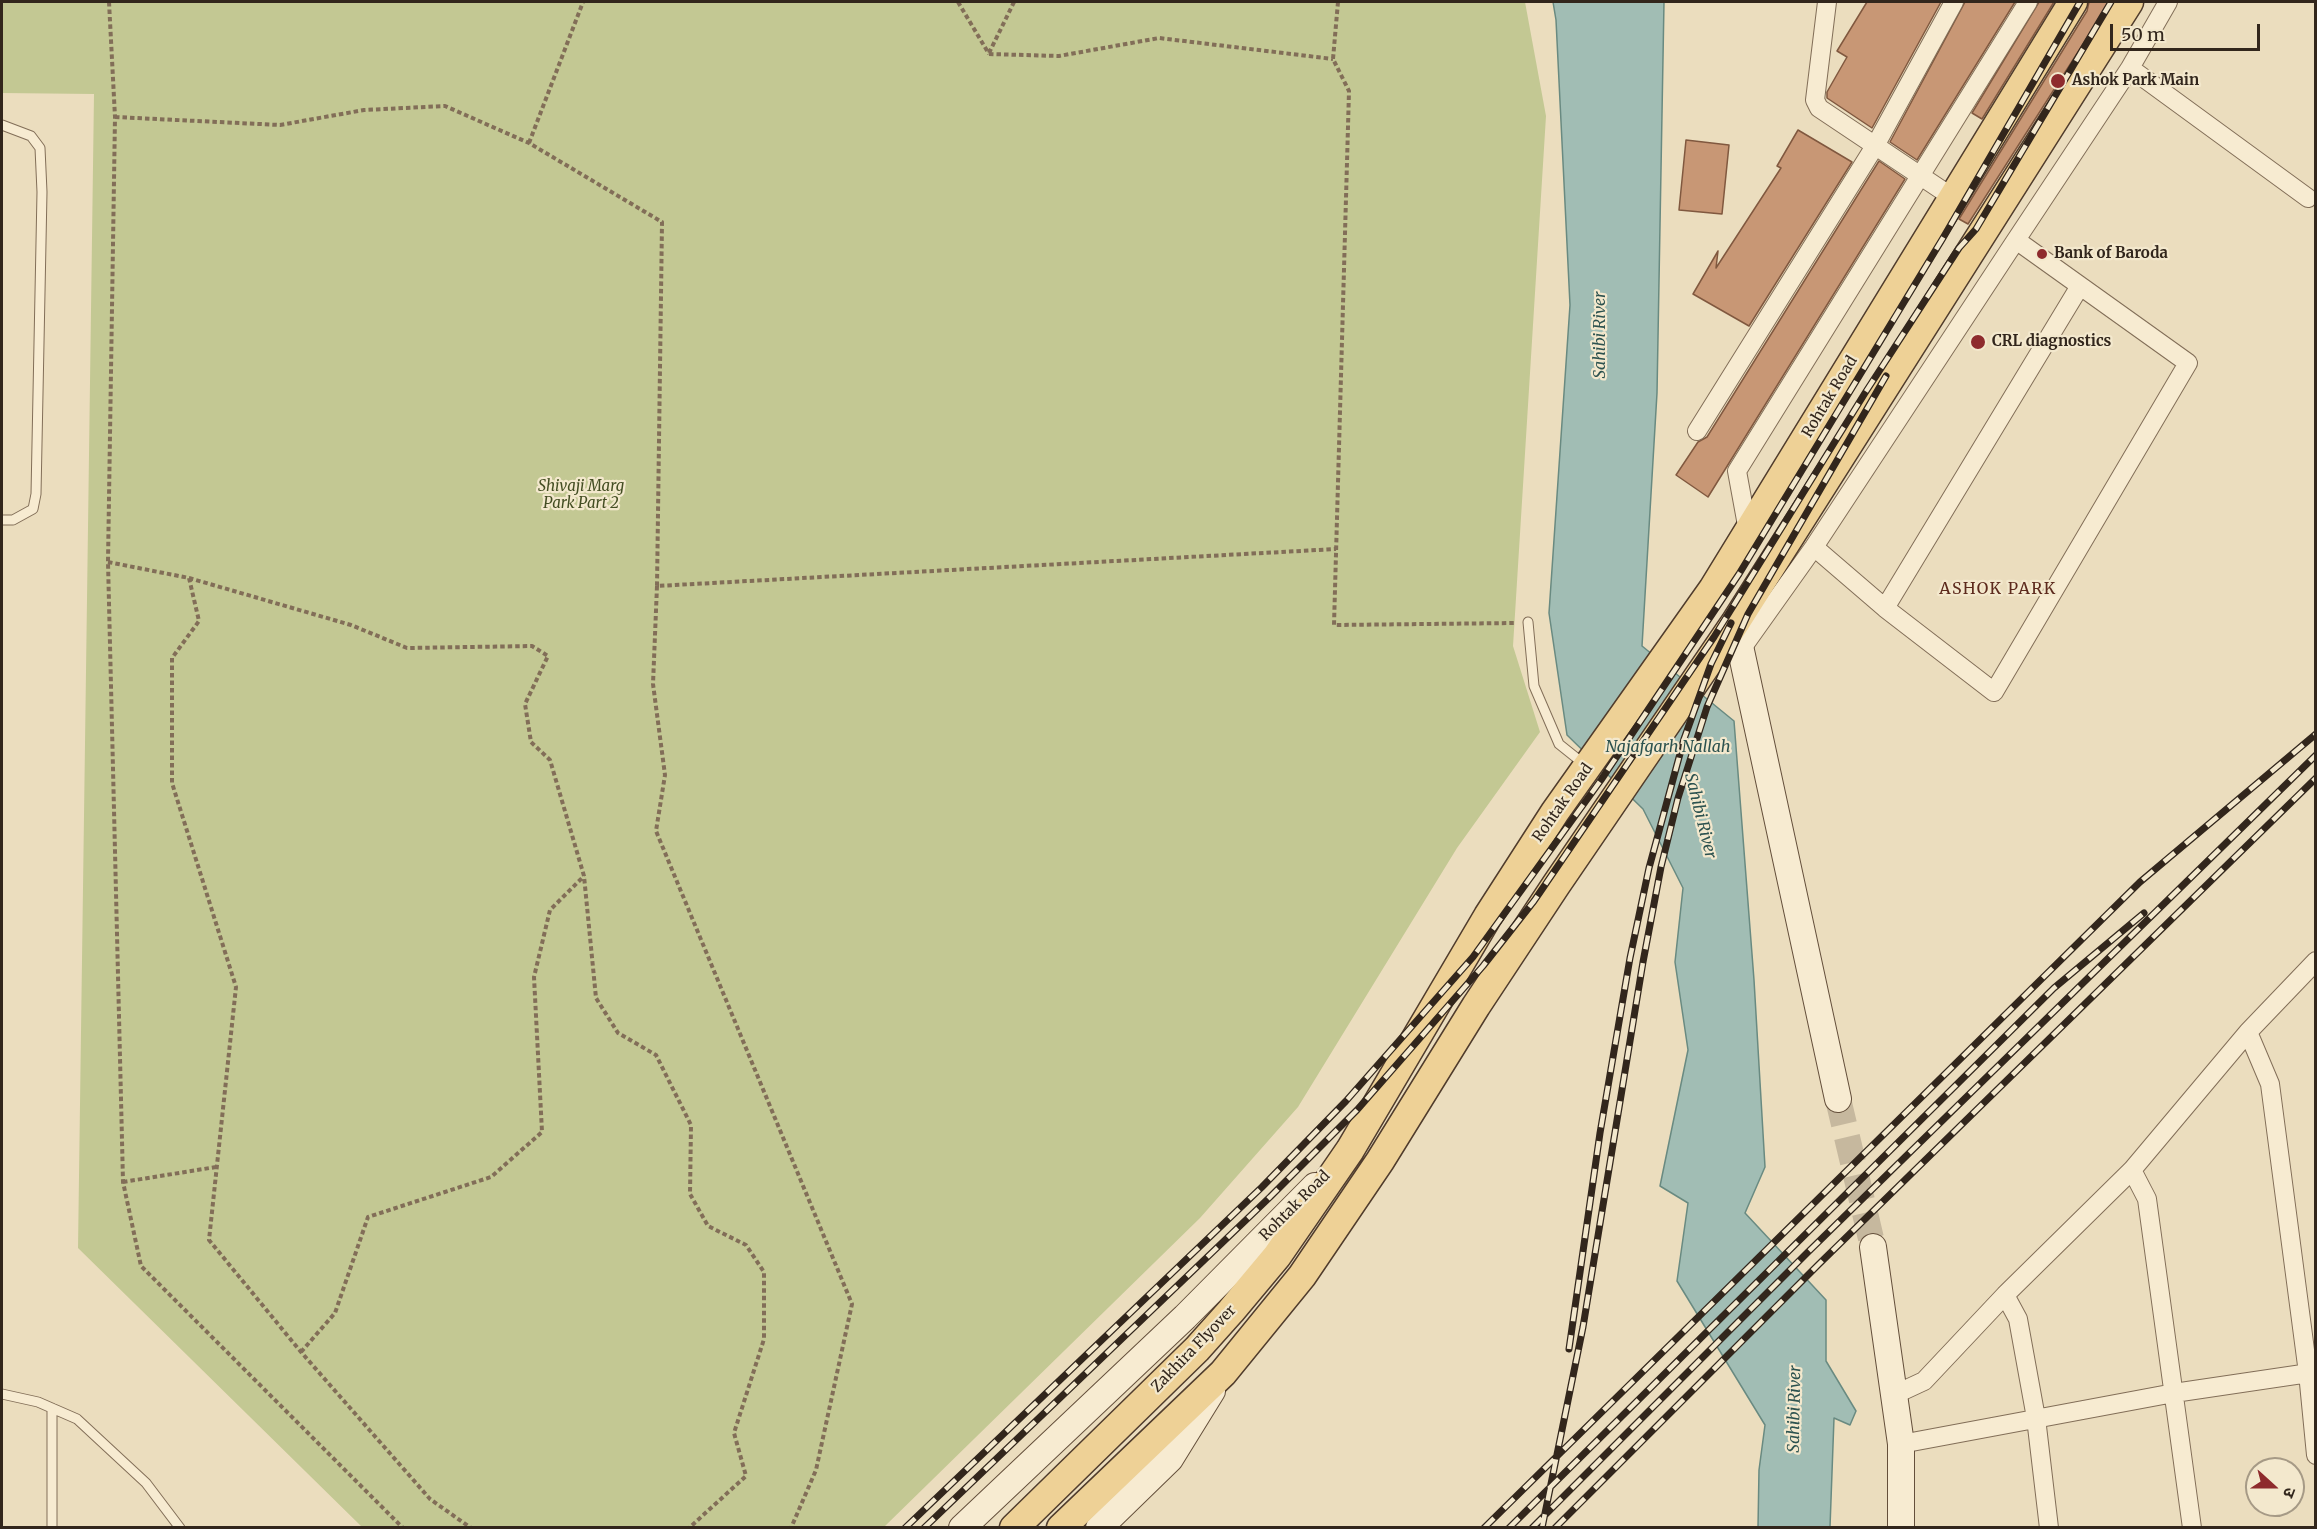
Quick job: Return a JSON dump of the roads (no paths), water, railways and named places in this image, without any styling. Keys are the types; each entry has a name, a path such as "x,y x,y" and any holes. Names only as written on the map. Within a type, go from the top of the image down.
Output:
{"main road":[{"name":"Rohtak Road","path":"1350,1150 1488,916 1555,812 1672,651 2073,2"},
{"path":"1061,1527 1223,1373 1302,1276 1380,1161 1476,1006 1735,623 2128,2"},
{"name":"Zakhira Flyover","path":"1014,1527 1197,1349 1231,1311 1276,1256 1350,1150"}],"street":[{"path":"1827,2 1815,100 1819,108 1952,197"},
{"path":"1697,431 1875,146 1954,2"},
{"path":"1748,531 1737,471 2028,2"},
{"path":"1740,651 1814,547 2130,68 2165,11 2168,2"},
{"path":"2130,68 2308,198"},
{"path":"1814,547 1885,608 1994,692 2188,363 2016,240"},
{"path":"1885,608 2080,286"},
{"path":"1735,623 1838,1099"},
{"path":"1896,1394 1924,1381 2005,1294 2132,1170 2248,1032 2316,961"},
{"path":"2248,1032 2270,1084 2312,1372 2316,1455"},
{"name":"Rohtak Road","path":"962,1527 1185,1317 1350,1150"},
{"path":"2132,1170 2147,1199 2192,1527"},
{"path":"1873,1247 1902,1444 1901,1527"},
{"path":"2005,1294 2018,1319 2036,1418 2049,1527"},
{"path":"1902,1444 2174,1393 2312,1372"},
{"path":"1098,1527 1170,1459 1223,1373"}],"lane":[{"path":"2,125 31,136 40,148 42,192 36,494 33,509 13,520 2,520"},
{"path":"1528,622 1534,686 1559,744 1588,767"},
{"path":"2,1394 38,1402 77,1419 146,1483 180,1527"},
{"path":"52,1408 52,1527"}],"water":[{"path":"1553,2 1664,2 1657,393 1642,646 1734,721 1754,980 1765,1167 1745,1213 1826,1300 1826,1361 1856,1411 1850,1425 1834,1418 1830,1527 1758,1527 1759,1470 1765,1425 1677,1281 1688,1203 1660,1186 1688,1050 1675,962 1683,888 1643,809 1567,735 1549,613 1570,305 1556,20"}],"tunnel":[{"path":"1838,1099 1873,1247"}],"railway":[{"path":"905,1528 1262,1187 1346,1101 1473,957 1601,780 1739,574 1943,238 2080,2"},
{"path":"924,1528 1270,1197 1357,1110 1483,966 1534,901 1714,637 1865,393 1959,248 1976,229 2111,2"},
{"path":"1542,1528 1583,1327 1643,962 1661,867 1678,798 1707,707 1748,614 1886,376"},
{"path":"1569,1349 1600,1133 1630,958 1649,868 1684,739 1711,664 1731,623"},
{"path":"1484,1528 2140,882 2316,734"},
{"path":"1532,1528 1808,1252 2316,755"},
{"path":"1555,1528 1819,1264 2316,778"},
{"path":"1509,1528 2054,988 2144,913"}],"place":[{"name":"Ashok Park Main","path":"2058,81"},
{"name":"Bank of Baroda","path":"2042,254"},
{"name":"CRL diagnostics","path":"1978,342"}],"district":[{"name":"ASHOK PARK","path":"1998,589"}],"water label":[{"name":"Sahibi River","path":"1600,335"},
{"name":"Najafgarh Nallah","path":"1668,747"},
{"name":"Sahibi River","path":"1700,816"},
{"name":"Sahibi River","path":"1795,1409"}],"park label":[{"name":"Shivaji Marg Park Part 2","path":"581,496"}]}
